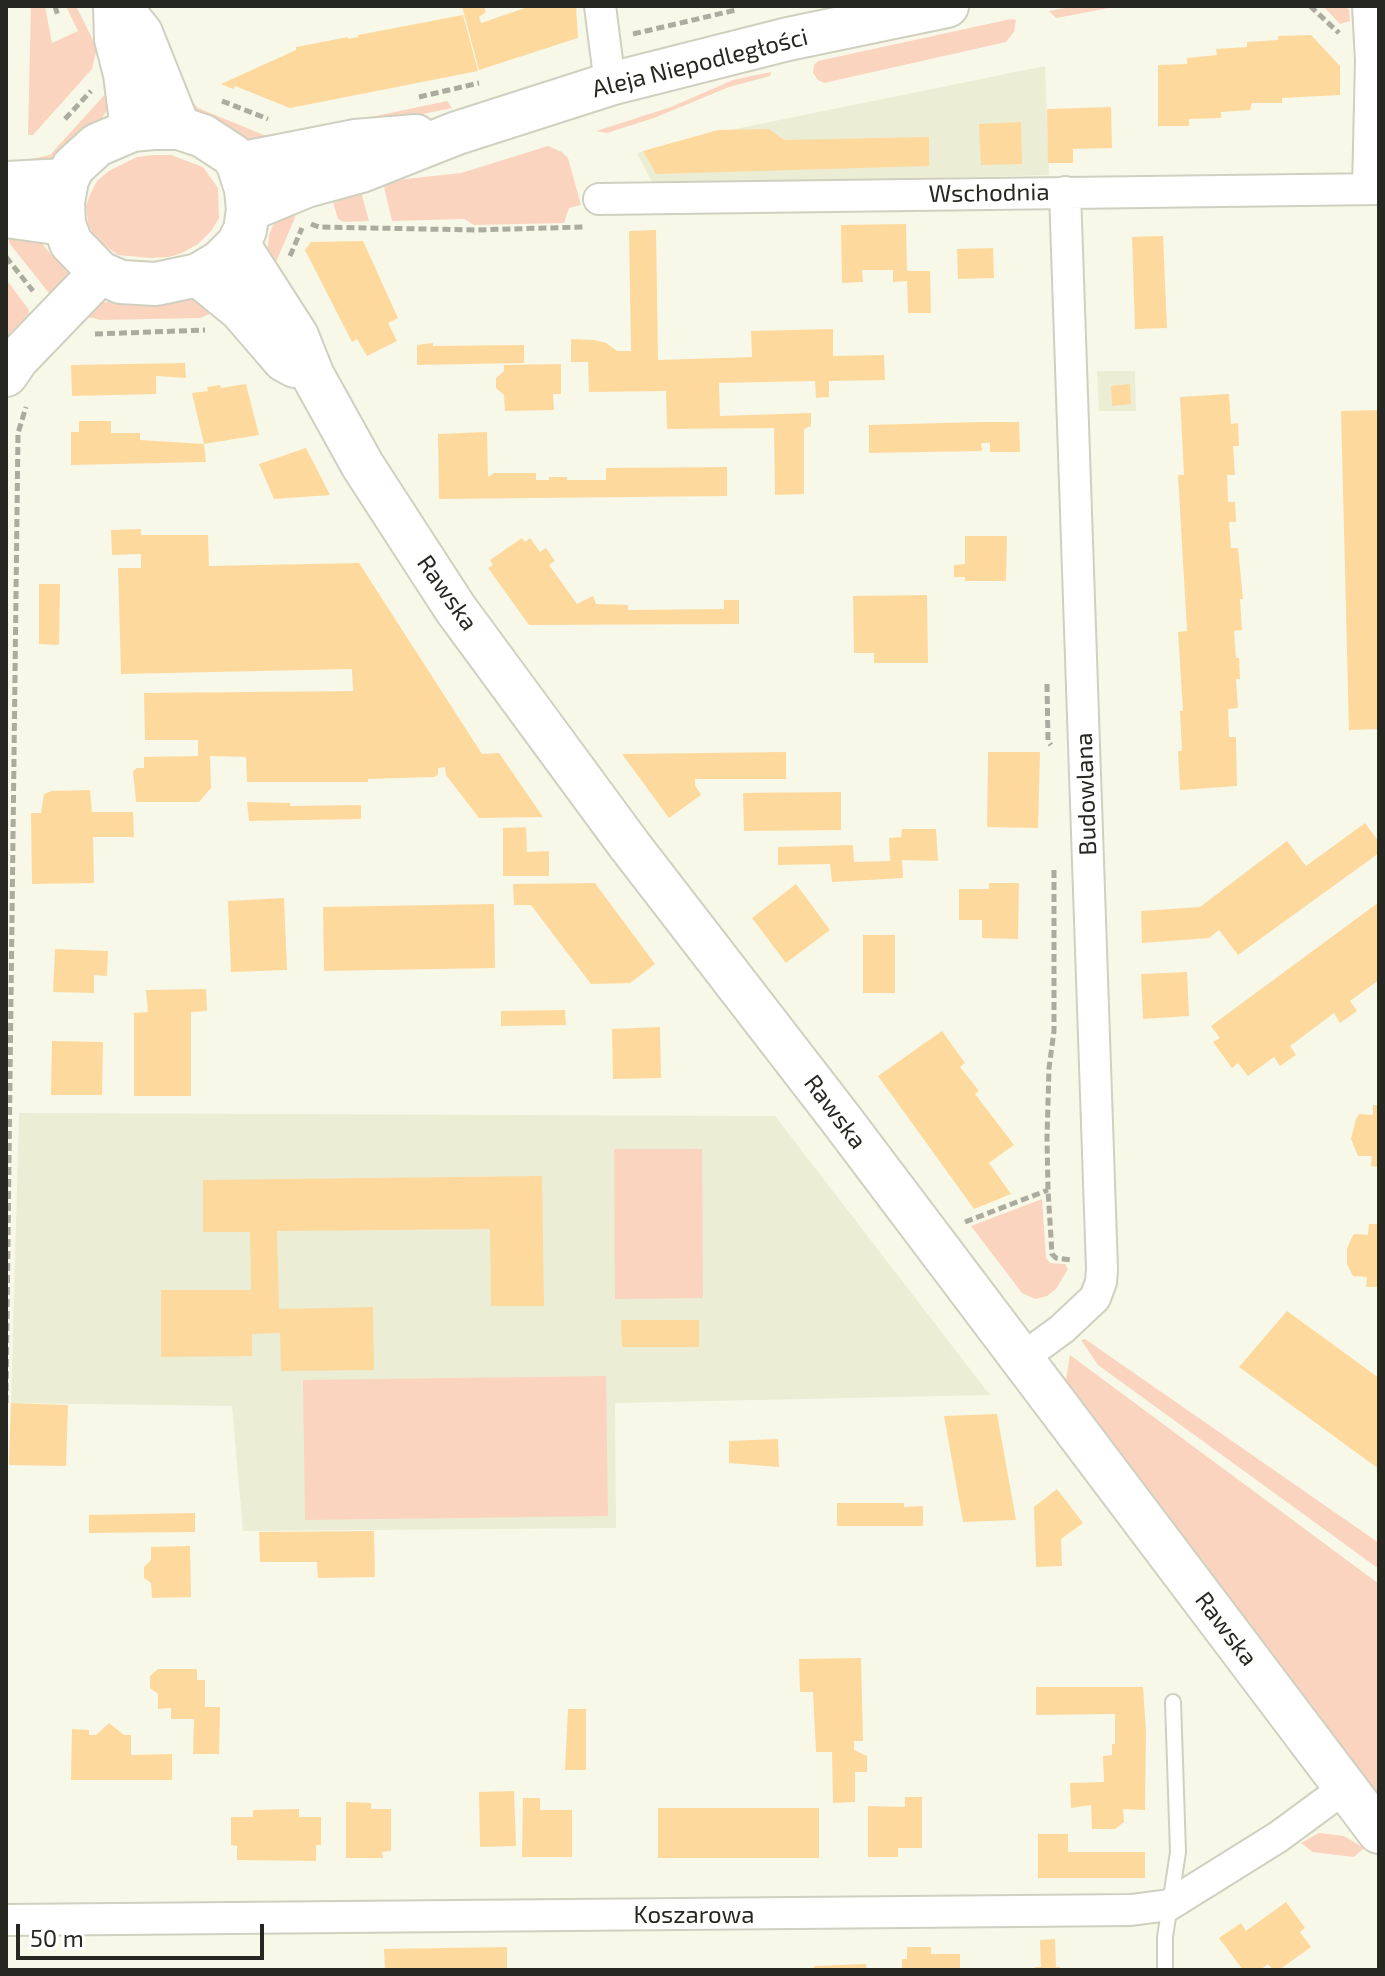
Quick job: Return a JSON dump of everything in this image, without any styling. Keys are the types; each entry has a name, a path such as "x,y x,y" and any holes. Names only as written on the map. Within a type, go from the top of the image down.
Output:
{"street":[{"path":"117,6 141,33 179,128"},
{"path":"117,6 116,39 127,84 132,130"},
{"path":"600,6 610,84"},
{"name":"Aleja Niepodległości","path":"243,227 306,186 361,171 457,133 610,84 788,39 947,6"},
{"path":"1368,6 1373,189"},
{"path":"179,128 215,143 238,164 246,189 243,227 220,262 198,275 170,282 140,284 121,282 100,273 71,243 64,224 63,202 73,167 97,145 132,130 179,128"},
{"name":"Aleja Niepodległości","path":"238,164 355,141 457,133"},
{"path":"6,183 67,180"},
{"name":"Wschodnia","path":"596,213 1065,192 1373,189"},
{"name":"Budowlana","path":"1021,1359 1062,1329 1095,1298 1102,1269 1065,192"},
{"path":"6,216 64,224"},
{"name":"Rawska","path":"243,227 297,336 313,376 363,466 455,608 630,846 840,1118 1379,1832"},
{"path":"17,387 17,359 100,273"},
{"name":"Rawska","path":"198,275 241,310 284,360 313,376"},
{"name":"Koszarowa","path":"6,1920 1131,1910 1169,1905 1278,1837 1346,1787"}],"lane":[{"path":"1165,1970 1165,1937 1178,1852 1173,1702"}],"path":[{"path":"55,6 58,16"},
{"path":"636,33 749,7"},
{"path":"62,122 95,86"},
{"path":"211,96 275,122"},
{"path":"288,262 297,237 308,220 319,227 475,230 596,213"},
{"path":"58,317 91,334 216,327"},
{"path":"6,1403 17,387"},
{"path":"1047,680 1048,741 1053,748"},
{"path":"1054,858 1054,1031 1049,1068 1048,1190 1052,1254 1056,1258 1070,1260 1075,1268"},
{"path":"969,1234 960,1223 1048,1190"}],"shaded area":[{"path":"31,6 45,6 52,43 78,31 66,6 76,6 97,48 92,69 33,135 28,135"},
{"path":"1075,6 1120,6 1056,18 1049,11"},
{"path":"1323,6 1346,6 1350,21 1340,24"},
{"path":"1016,20 1014,32 1006,42 824,83 813,73 818,61"},
{"path":"1045,66 1049,175 654,186 637,153 696,137"},
{"path":"771,72 770,76 729,87 654,118 607,133 596,131 671,107 733,80"},
{"path":"179,75 198,108 281,142 257,144 241,139 200,114 194,109"},
{"path":"108,91 110,106 101,119 51,160 13,163 50,155"},
{"path":"447,101 452,108 316,136 319,128"},
{"path":"548,146 568,158 581,205 569,208 564,223 474,225 464,219 392,221 384,187 387,181 461,173"},
{"path":"171,155 203,167 218,188 219,218 198,244 182,253 151,258 118,255 95,238 88,223 86,206 97,181 109,171 137,157"},
{"path":"361,192 369,221 344,222 338,219 331,195"},
{"path":"298,206 272,271 267,253 273,225 283,214"},
{"path":"8,237 36,237 72,278 53,298 10,244"},
{"path":"6,279 29,310 28,316 6,340"},
{"path":"190,299 219,310 200,318 101,320 80,315 111,301 140,303"},
{"path":"1097,371 1135,371 1136,411 1099,411"},
{"path":"19,1113 775,1116 990,1395 615,1403 616,1528 243,1531 232,1406 11,1403"},
{"path":"614,1149 702,1149 703,1298 615,1299"},
{"path":"1042,1199 1046,1258 1050,1263 1065,1264 1068,1269 1056,1289 1047,1296 1035,1299 1022,1293 971,1226"},
{"path":"1085,1339 1379,1543 1379,1569 1098,1365 1081,1340"},
{"path":"1070,1355 1379,1584 1379,1805 1067,1387"},
{"path":"606,1376 608,1516 305,1520 303,1380"},
{"path":"1319,1833 1344,1836 1364,1848 1354,1857 1313,1852 1301,1843"}],"building":[{"path":"462,6 484,6 486,12 479,17 481,23 531,6 576,6 578,38 479,70"},
{"path":"463,15 478,71 290,108 235,86 233,89 221,84 296,50 296,47"},
{"path":"1311,35 1340,66 1340,95 1282,98 1282,103 1252,103 1250,110 1221,112 1221,118 1189,119 1189,126 1158,126 1158,65 1187,64 1187,58 1217,55 1216,49 1247,47 1247,42 1278,40 1278,36"},
{"path":"1111,107 1112,148 1073,149 1073,163 1048,163 1047,109"},
{"path":"1021,122 1022,164 981,165 979,124"},
{"path":"769,129 784,140 929,137 929,166 656,174 643,151 718,130"},
{"path":"906,224 907,271 930,271 931,313 908,313 907,281 893,282 893,270 862,270 863,282 842,283 841,225"},
{"path":"656,230 658,360 752,357 751,331 833,329 833,356 884,355 885,380 829,381 829,397 816,398 815,381 719,383 720,416 811,413 811,426 804,429 804,494 775,495 774,428 667,429 666,391 589,392 588,362 571,362 571,339 594,340 606,343 617,351 631,351 629,231"},
{"path":"1163,236 1167,328 1135,329 1132,237"},
{"path":"363,241 398,318 388,323 397,341 367,356 357,339 352,342 305,250 311,242"},
{"path":"993,248 994,278 958,279 957,249"},
{"path":"433,343 433,346 524,345 524,363 417,365 417,345"},
{"path":"185,363 186,378 156,376 156,394 72,396 71,365"},
{"path":"561,364 561,394 553,394 554,410 505,411 504,395 496,388 496,378 504,371 504,365"},
{"path":"246,384 259,435 204,444 192,393 208,391 207,387"},
{"path":"1130,384 1131,404 1112,406 1111,386"},
{"path":"1229,394 1231,424 1238,423 1239,446 1233,446 1235,475 1227,475 1228,502 1235,502 1236,522 1229,522 1231,548 1238,548 1243,599 1240,599 1242,630 1234,631 1236,658 1239,658 1240,679 1236,679 1238,708 1228,709 1229,737 1236,737 1237,786 1180,790 1178,751 1182,751 1180,711 1183,711 1178,632 1187,631 1178,475 1184,475 1180,397"},
{"path":"1379,410 1379,729 1349,730 1341,411"},
{"path":"79,421 111,421 111,433 140,433 140,440 204,444 206,462 71,465 71,432 79,432"},
{"path":"1019,422 1020,452 990,452 990,443 981,443 982,451 869,453 869,425"},
{"path":"487,432 488,477 494,473 536,473 536,480 567,477 567,480 606,480 606,468 727,467 727,496 439,499 438,434"},
{"path":"306,448 330,495 274,499 259,464"},
{"path":"141,529 141,535 208,535 209,566 359,563 482,754 499,753 543,817 479,818 446,775 445,767 438,768 438,775 434,777 368,779 368,782 247,782 246,757 210,756 211,788 199,802 136,802 133,771 144,768 144,757 198,756 198,740 145,740 144,693 353,691 352,669 121,674 118,568 141,568 141,554 112,555 111,530"},
{"path":"965,536 1007,536 1006,581 965,581 965,577 954,577 954,565 965,564"},
{"path":"522,538 525,542 530,538 540,552 546,548 555,561 549,565 577,604 593,596 596,604 628,605 628,610 724,609 724,600 739,600 739,624 529,625 488,568 493,565 490,560"},
{"path":"39,584 60,584 59,645 39,644"},
{"path":"927,595 928,663 874,663 874,653 854,653 853,596"},
{"path":"786,752 786,779 695,779 701,795 669,818 622,754"},
{"path":"988,752 1040,752 1038,828 987,827"},
{"path":"90,790 92,812 133,812 134,837 93,837 94,883 32,884 31,813 41,813 44,794"},
{"path":"841,792 841,830 744,831 743,793"},
{"path":"247,802 290,803 290,806 361,805 361,819 249,821"},
{"path":"1365,823 1379,842 1379,853 1238,955 1219,930 1209,938 1142,943 1141,911 1200,907 1287,841 1306,866"},
{"path":"526,827 527,852 549,851 549,876 503,876 503,828"},
{"path":"902,829 936,829 938,861 902,860 903,878 832,882 830,864 778,865 778,847 853,845 854,862 890,861 889,838 901,837"},
{"path":"595,883 655,964 630,983 591,984 531,905 514,905 513,884"},
{"path":"989,883 1019,883 1018,939 982,938 982,920 959,920 959,889 989,889"},
{"path":"796,884 830,930 786,963 752,918"},
{"path":"284,898 287,970 231,972 228,901"},
{"path":"1379,902 1379,980 1350,1001 1357,1011 1340,1023 1334,1013 1290,1046 1296,1055 1280,1066 1274,1057 1248,1076 1238,1063 1232,1068 1213,1042 1220,1038 1211,1026"},
{"path":"494,904 495,968 324,971 323,907"},
{"path":"863,935 895,935 895,993 863,993"},
{"path":"55,949 108,951 107,976 94,975 94,993 53,992"},
{"path":"1187,972 1189,1016 1143,1019 1141,974"},
{"path":"206,989 207,1011 191,1012 191,1096 134,1096 134,1013 148,1012 146,990"},
{"path":"565,1010 566,1025 501,1026 501,1011"},
{"path":"660,1027 661,1078 613,1079 612,1029"},
{"path":"942,1031 965,1063 960,1067 979,1091 975,1094 1014,1145 989,1163 1011,1194 974,1209 878,1076"},
{"path":"52,1041 103,1042 102,1095 51,1095"},
{"path":"1373,1105 1379,1105 1379,1167 1371,1166 1372,1156 1358,1156 1351,1139 1359,1114 1373,1115"},
{"path":"542,1176 544,1306 491,1306 490,1229 277,1231 279,1309 373,1307 374,1370 281,1371 280,1333 252,1334 252,1356 161,1357 161,1290 251,1290 250,1232 203,1232 203,1180"},
{"path":"1369,1224 1379,1224 1379,1287 1366,1287 1367,1277 1353,1276 1347,1264 1351,1239 1354,1234 1368,1235"},
{"path":"1287,1311 1379,1378 1379,1469 1239,1367"},
{"path":"621,1320 699,1320 699,1347 622,1347"},
{"path":"11,1403 68,1405 66,1466 9,1465"},
{"path":"997,1414 1016,1520 963,1522 944,1416"},
{"path":"778,1439 779,1467 729,1463 729,1441"},
{"path":"1057,1489 1083,1523 1061,1539 1062,1566 1036,1567 1034,1507"},
{"path":"837,1503 923,1506 923,1526 837,1526"},
{"path":"195,1513 195,1532 89,1533 89,1515"},
{"path":"374,1531 375,1577 318,1578 317,1562 260,1562 259,1532"},
{"path":"190,1546 191,1597 152,1598 151,1583 144,1578 144,1567 151,1560 151,1547"},
{"path":"861,1658 863,1741 854,1741 854,1750 867,1756 867,1772 855,1772 855,1802 833,1803 832,1752 816,1752 813,1692 800,1692 799,1659"},
{"path":"158,1669 197,1669 197,1680 205,1680 205,1707 220,1707 219,1754 193,1754 194,1719 171,1719 171,1708 158,1709 158,1694 150,1688 150,1676"},
{"path":"1036,1687 1143,1687 1145,1810 1123,1809 1124,1822 1115,1829 1092,1829 1091,1805 1071,1808 1070,1783 1104,1782 1103,1756 1112,1755 1115,1714 1036,1715"},
{"path":"568,1709 586,1709 586,1770 565,1770"},
{"path":"109,1723 124,1735 131,1735 131,1755 172,1754 172,1780 71,1780 72,1729 89,1730 89,1735 96,1735"},
{"path":"514,1791 516,1846 480,1847 479,1792"},
{"path":"905,1797 922,1797 922,1848 898,1848 898,1857 868,1857 868,1806 905,1807"},
{"path":"523,1798 540,1798 540,1810 572,1810 572,1857 522,1857"},
{"path":"346,1802 371,1803 371,1809 391,1809 391,1851 382,1852 383,1858 346,1858"},
{"path":"658,1808 819,1808 819,1858 658,1858"},
{"path":"299,1809 299,1817 321,1817 321,1845 316,1845 316,1861 237,1860 237,1846 231,1845 231,1817 253,1817 253,1810"},
{"path":"1038,1834 1068,1834 1068,1852 1145,1852 1145,1878 1038,1878"},
{"path":"1286,1902 1305,1928 1300,1932 1311,1947 1279,1970 1273,1970 1268,1964 1260,1970 1243,1970 1219,1938 1241,1923 1246,1931"},
{"path":"1055,1939 1056,1967 1060,1970 1035,1970 1035,1967 1041,1967 1040,1940"},
{"path":"507,1947 507,1970 385,1970 384,1949"},
{"path":"907,1947 931,1947 931,1954 960,1954 960,1970 902,1970 902,1959 907,1959"},
{"path":"866,1964 867,1970 815,1970 814,1966"}]}
